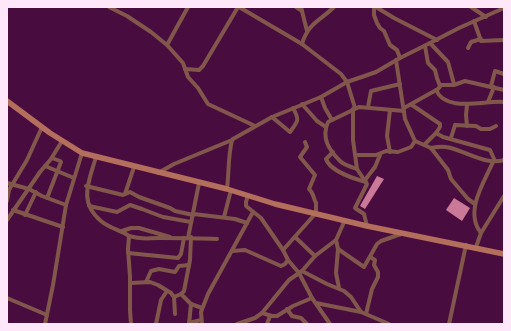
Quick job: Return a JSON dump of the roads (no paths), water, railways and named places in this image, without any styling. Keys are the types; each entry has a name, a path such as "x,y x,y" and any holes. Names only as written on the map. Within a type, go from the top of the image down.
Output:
{"street":[{"path":"109,7 127,16 151,32 166,45 183,63 188,77 199,89 208,104 255,126"},
{"path":"166,45 188,7"},
{"path":"185,69 199,70 203,66 238,7 302,44 341,74 348,82 354,109 353,140 357,169"},
{"path":"296,7 301,9 307,31"},
{"path":"302,44 307,31 314,23 334,7"},
{"path":"437,40 375,7 374,15 377,23 384,31 390,45 397,50 405,119 415,141 425,144 431,148 448,170 451,179 465,196 475,204"},
{"path":"471,7 486,17"},
{"path":"158,173 174,164 232,140 233,138 272,117 321,97 348,82 376,72 459,28 504,8"},
{"path":"474,21 481,39"},
{"path":"468,48 471,42 481,39 482,41 504,40"},
{"path":"430,44 448,62 454,84"},
{"path":"425,46 428,63 435,70 436,78 440,86"},
{"path":"488,102 495,71 504,74"},
{"path":"366,181 357,169 341,162 325,140 328,122 354,109 368,107 404,110 442,85 465,81 504,90"},
{"path":"368,107 371,91 400,84"},
{"path":"436,90 439,96 445,100 467,105 488,102 504,102"},
{"path":"321,97 332,120"},
{"path":"8,104 82,153 248,195 275,204 367,226 476,247 504,254"},
{"path":"302,104 317,121 326,127"},
{"path":"412,105 440,124 440,127 436,133 425,144"},
{"path":"467,105 467,126"},
{"path":"272,117 290,132 298,120 298,116 294,108"},
{"path":"390,110 387,136 390,152"},
{"path":"451,138 455,125 476,126 479,129 485,130 496,126"},
{"path":"7,201 12,185 42,127"},
{"path":"436,133 443,137 490,150 494,162 475,204 476,225 481,233"},
{"path":"224,218 229,190 229,155 232,140"},
{"path":"7,220 28,188 44,166 52,158 62,141"},
{"path":"356,155 380,155 385,152 398,152 409,149 415,141"},
{"path":"283,250 316,213 316,203 312,192 309,189 315,175 300,157 307,147 305,142"},
{"path":"431,148 447,147 494,162 504,160"},
{"path":"333,152 326,159 330,165 350,177 366,181"},
{"path":"45,324 66,205 82,153"},
{"path":"367,226 364,214 355,208 366,189 366,181 375,167 380,155"},
{"path":"96,157 86,186 86,192 91,210 101,221 129,236 143,240 158,238 217,239"},
{"path":"47,198 61,162 52,158"},
{"path":"44,166 74,178"},
{"path":"125,194 134,167"},
{"path":"7,183 28,188 47,198 66,205"},
{"path":"128,253 178,258 181,255 188,238 199,183"},
{"path":"86,186 123,195 130,192 175,211 248,223"},
{"path":"25,215 36,192"},
{"path":"248,195 246,206 261,218 283,250 288,260 300,272 312,298 330,324"},
{"path":"476,247 481,233 504,196"},
{"path":"89,206 117,212 130,205 163,217 191,222"},
{"path":"13,210 63,227"},
{"path":"191,304 189,323 201,322 200,314 214,282 253,212"},
{"path":"239,324 255,318 262,313 289,280 300,272 315,256 336,240 345,220"},
{"path":"122,232 131,228 139,228 151,230 174,238"},
{"path":"338,249 364,267 377,244 381,241 403,233"},
{"path":"129,236 128,253 131,324"},
{"path":"295,237 315,256"},
{"path":"174,297 184,291 191,250 188,238"},
{"path":"336,240 338,249 336,268 339,288"},
{"path":"448,324 466,245"},
{"path":"232,251 245,250 281,266 288,260"},
{"path":"366,314 378,272 374,264 375,260 370,257"},
{"path":"146,282 151,270 159,268 175,272 179,266 189,265"},
{"path":"300,272 339,288 351,297 361,312"},
{"path":"130,283 154,283 167,290 174,297 174,314"},
{"path":"156,324 161,300 167,290"},
{"path":"181,294 191,304 202,308"},
{"path":"7,298 47,315"},
{"path":"262,313 270,316 277,316 312,298"},
{"path":"316,303 361,312 385,323"},
{"path":"287,310 292,316 299,317 306,323"},
{"path":"267,324 270,316"}]}
